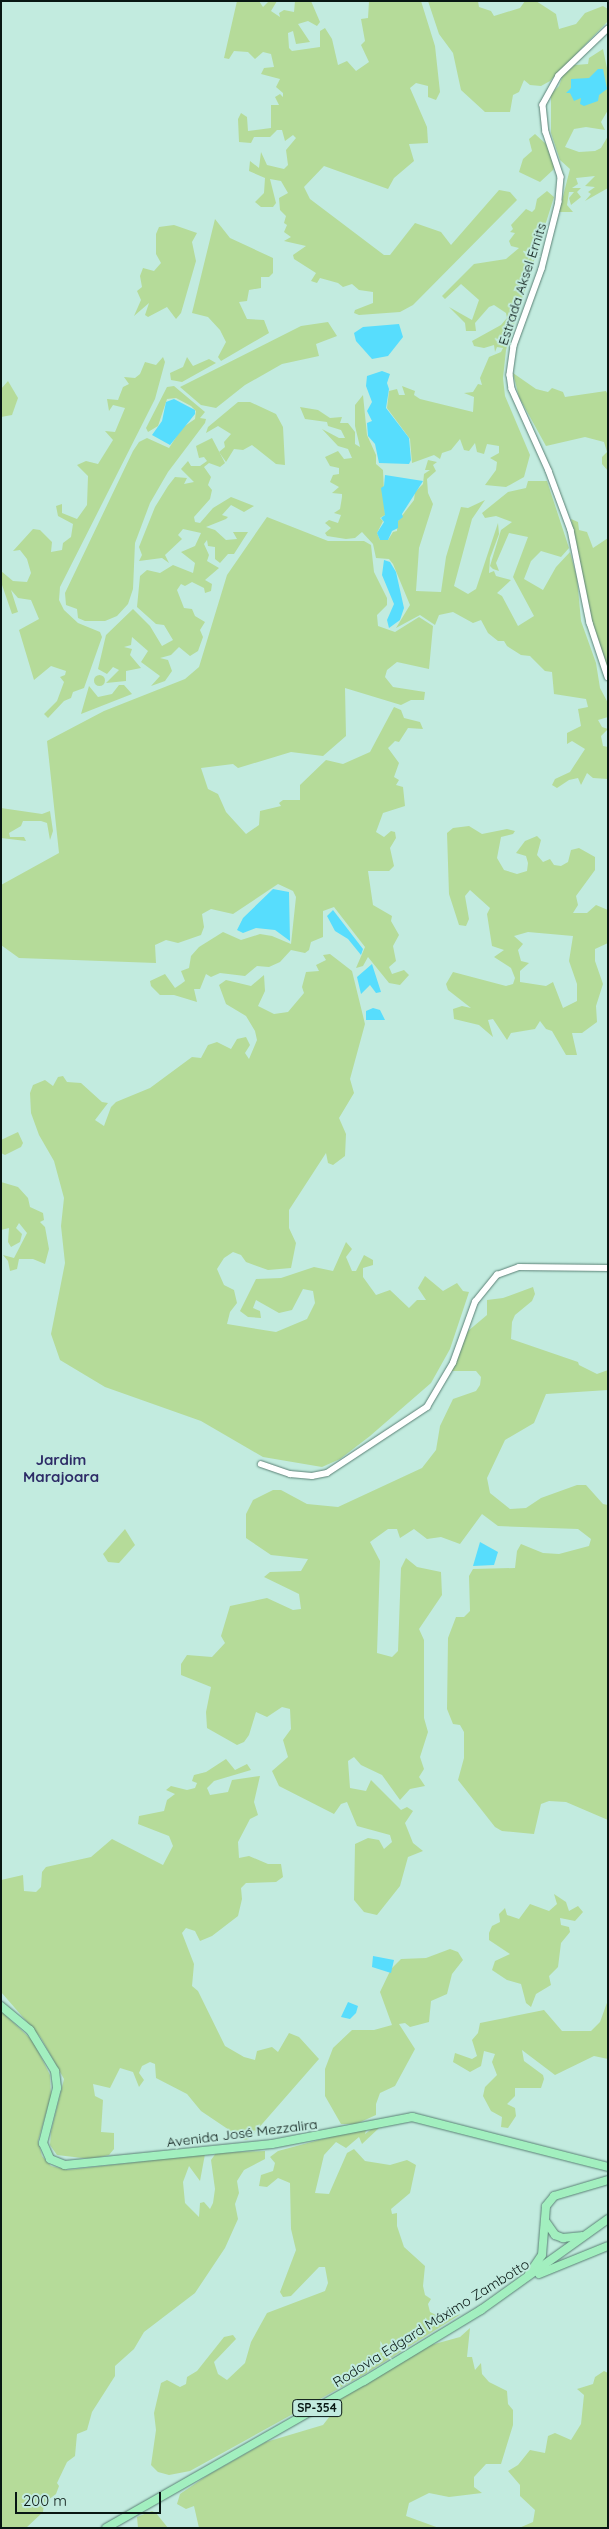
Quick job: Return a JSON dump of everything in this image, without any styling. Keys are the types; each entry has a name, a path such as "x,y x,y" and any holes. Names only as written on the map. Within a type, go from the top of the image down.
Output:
{"main road":[{"name":"Avenida José Mezzalira","path":"1,2006 30,2030 55,2071 57,2088 43,2143 50,2158 65,2165 282,2143 412,2118 608,2167"},
{"path":"523,2281 542,2255 546,2206 554,2196 608,2180"},
{"path":"545,2218 549,2229 563,2238 588,2234"},
{"name":"Rodovia Edgard Máximo Zambotto","path":"106,2528 364,2381 523,2281 608,2219"},
{"path":"523,2281 606,2247"}],"street":[{"name":"Estrada Aksel Ernits","path":"608,29 559,76 543,105 546,132 561,177 559,202 542,269 514,346 510,375 515,396 549,471 571,530 590,623 608,677"},
{"path":"261,1464 290,1474 312,1476 327,1474 427,1407 453,1363 474,1302 497,1275 520,1267 608,1268"}],"green space":[{"path":"237,1 259,1 263,7 269,1 277,1 271,11 280,17 279,13 284,10 294,12 295,1 311,1 320,22 317,26 308,21 298,24 310,42 296,44 293,31 288,33 289,48 292,51 320,47 320,31 325,28 332,39 338,65 347,61 356,71 369,62 361,45 365,41 361,19 368,18 369,1 421,1 435,46 440,92 436,100 428,97 428,86 416,83 410,88 427,127 428,143 409,144 414,161 394,178 388,189 324,166 304,187 310,199 384,255 390,255 415,223 441,232 451,245 499,190 510,192 517,200 413,305 400,312 359,315 354,313 355,310 373,303 373,292 359,290 352,284 343,287 338,283 320,278 317,283 311,281 316,273 294,259 293,255 306,246 284,241 291,237 284,232 287,225 284,223 286,216 280,210 279,198 288,193 281,181 270,179 276,203 273,207 261,207 255,202 264,193 265,178 249,171 250,161 259,168 261,152 267,165 284,169 288,165 286,150 296,138 293,135 285,141 282,130 277,130 270,137 254,137 251,143 239,142 238,119 241,113 247,117 248,131 271,128 271,105 279,105 275,97 280,94 283,97 283,93 276,87 280,79 261,74 264,68 274,67 271,54 263,52 255,59 248,52 234,51 229,59 224,58"},
{"path":"428,1 478,1 479,7 491,11 494,16 520,8 525,1 536,1 556,14 559,29 576,24 585,13 603,6 608,9 608,21 550,81 541,86 530,85 524,80 519,92 513,95 510,112 485,112 461,90 453,53 439,34"},
{"path":"603,49 608,73 608,110 601,122 605,130 586,127 574,129 565,147 579,152 595,151 601,148 608,136 608,188 585,201 591,194 588,192 595,187 585,186 595,176 576,178 578,184 572,188 581,188 577,192 581,197 571,205 569,198 574,192 569,192 567,205 573,212 559,212 570,169 560,160 551,133 551,94 559,86 563,75 575,65 588,64 589,58"},
{"path":"535,134 546,144 555,164 553,170 540,182 519,172 523,159 532,151 529,139"},
{"path":"547,191 554,197 506,350 503,378 505,396 530,455 524,477 506,487 485,485 496,470 497,462 490,458 499,453 499,446 487,444 484,454 477,452 475,443 469,451 464,450 460,439 451,450 442,453 440,459 434,455 412,463 410,439 387,408 389,391 397,389 399,395 405,395 402,386 415,391 414,395 420,399 473,412 474,397 464,393 473,392 478,384 482,385 480,378 489,357 501,352 503,348 497,347 495,352 494,345 484,348 474,346 472,341 501,325 507,318 506,313 494,305 489,307 475,323 476,331 466,331 465,323 449,307 472,320 479,300 461,284 445,299 442,296 474,264 506,259 519,248 511,246 509,241 515,233 510,232 513,229 511,225 526,209 532,212 535,209 537,199"},
{"path":"215,219 230,238 273,258 273,273 269,277 261,277 261,288 249,290 247,301 239,302 247,319 264,320 269,333 221,361 218,357 226,342 220,330 208,317 192,313"},
{"path":"174,225 197,233 192,242 196,261 181,313 176,319 167,307 148,317 145,315 149,303 134,316 141,300 137,291 142,287 140,276 143,268 154,271 161,263 156,254 156,234 159,227"},
{"path":"328,322 337,336 316,344 319,356 282,364 245,385 216,408 201,405 180,387 301,326"},
{"path":"163,357 165,362 155,399 60,587 59,600 64,610 78,623 100,632 102,637 84,688 73,692 71,698 64,701 48,718 44,714 57,701 64,682 60,677 65,675 66,671 51,666 34,680 19,630 39,619 31,600 18,598 11,590 18,612 12,614 1,582 1,571 13,581 27,582 31,573 27,559 20,550 13,551 33,529 40,530 52,542 51,552 62,550 63,543 71,537 73,524 58,516 56,506 62,504 62,513 77,519 87,505 88,476 77,465 86,461 98,464 113,440 105,431 115,432 125,408 113,405 109,411 107,399 118,400 123,387 129,384 124,377 135,378 140,374 145,362 156,365"},
{"path":"187,357 193,366 209,359 216,363 182,382 171,380 170,373 183,367"},
{"path":"513,373 536,389 548,392 552,388 563,392 565,397 606,391 608,395 608,471 602,464 602,457 607,452 604,442 585,437 546,446 519,397"},
{"path":"8,381 18,398 12,415 1,417 1,389"},
{"path":"174,386 205,412 200,418 206,419 205,423 168,472 150,503 135,543 133,589 128,604 117,616 105,621 85,621 78,618 77,609 66,605 65,593 133,451 139,442 147,438 169,448 182,428 195,419 196,411 191,406 176,398 167,399 158,426 148,432 146,428 167,387"},
{"path":"363,395 367,435 376,455 376,464 383,470 385,515 380,518 383,521 377,533 380,540 388,540 393,532 397,531 398,521 414,500 415,492 423,484 424,474 430,470 425,470 428,460 437,462 433,465 436,471 427,479 428,493 433,504 419,548 416,591 441,592 446,557 461,507 468,508 485,500 472,519 454,586 468,594 476,589 498,523 499,534 490,558 489,573 494,571 496,576 511,580 497,593 502,596 518,626 534,616 513,577 528,537 509,533 496,563 499,571 493,569 490,566 501,530 512,522 496,516 485,518 482,513 508,492 526,488 528,481 547,481 569,548 561,557 541,551 531,561 524,579 543,590 556,567 570,552 577,578 581,621 596,663 600,688 608,703 608,717 598,720 602,727 608,729 601,736 603,746 608,747 608,779 593,778 587,773 581,785 578,778 569,780 557,788 552,785 555,779 570,772 585,749 572,741 567,744 567,733 581,726 578,709 588,707 586,699 554,694 552,672 545,671 530,656 521,655 507,646 504,641 498,641 488,633 481,620 473,623 453,612 439,615 435,625 420,615 396,628 410,605 393,564 389,559 376,558 373,544 362,532 355,538 346,539 327,536 325,533 331,528 325,523 329,520 338,523 341,515 334,513 340,509 342,494 332,493 339,487 330,482 333,475 339,474 339,468 330,466 325,457 338,451 344,459 352,458 348,449 338,446 322,429 339,438 345,438 341,430 328,426 327,422 305,419 300,407 318,410 330,418 342,417 340,423 348,423 355,432 355,444 360,447 355,426 355,405"},
{"path":"238,402 250,402 276,414 283,427 285,465 276,464 252,445 243,450 234,449 226,462 219,452 225,447 224,442 231,434 218,426 206,433 208,427"},
{"path":"212,438 225,463 220,467 209,463 204,467 211,477 208,485 212,490 210,499 194,517 195,522 200,523 213,508 231,497 254,506 244,512 231,505 222,515 228,517 226,519 206,527 215,530 226,540 237,539 233,532 248,532 234,554 228,554 220,563 215,559 215,547 208,546 207,540 204,544 209,555 207,561 219,568 205,580 212,584 211,591 205,593 204,588 192,582 185,586 181,584 177,590 184,608 192,609 195,616 205,622 200,630 203,637 198,651 190,656 179,647 171,655 160,658 168,660 172,671 165,681 151,686 160,676 141,662 148,651 132,637 131,645 124,647 132,649 130,655 141,668 126,671 126,681 106,683 119,670 113,667 107,674 98,669 106,635 133,609 150,626 162,646 173,640 164,625 156,624 137,607 140,576 147,570 160,573 173,565 193,573 195,563 181,552 195,546 201,533 183,529 178,535 182,539 165,555 169,563 162,558 139,561 142,555 139,547 155,507 168,486 175,477 187,478 184,484 194,482 181,469 188,461 191,466 200,466 207,461 204,457 199,458 196,446"},
{"path":"267,517 328,541 364,541 371,545 374,572 387,598 387,605 377,615 378,626 395,632 419,617 433,626 429,669 397,662 387,670 385,677 393,687 425,692 424,700 411,700 401,705 345,688 346,736 323,756 291,752 238,768 233,764 201,768 208,789 218,794 226,812 246,834 259,825 260,811 281,806 279,803 283,800 300,800 300,785 326,760 343,764 370,752 394,707 401,710 404,718 420,722 423,729 408,728 399,742 395,741 388,748 399,763 394,777 399,780 396,785 403,787 405,806 383,813 376,832 384,837 391,831 395,832 396,838 390,848 394,866 389,871 368,871 373,905 392,916 391,921 399,935 393,946 396,961 389,967 392,974 404,970 409,975 400,985 389,983 368,957 363,966 356,968 365,947 334,907 323,911 323,937 311,942 309,950 305,953 291,950 280,962 269,967 257,966 245,976 220,973 211,977 206,974 200,989 194,989 197,1002 174,995 160,995 151,986 150,981 165,974 175,988 185,981 181,971 189,968 191,956 199,947 223,932 241,940 260,934 272,936 291,944 296,897 293,891 278,884 233,914 211,909 202,914 204,927 201,935 178,943 166,940 155,945 156,963 19,958 1,945 1,885 59,853 47,741 104,711 185,679 199,667 227,575"},
{"path":"571,519 578,522 579,530 587,532 593,548 608,538 608,670 594,631"},
{"path":"99,674 105,680 99,686 93,680"},
{"path":"119,685 124,685 132,694 81,714 89,686 98,697 112,694"},
{"path":"1,808 42,814 50,811 53,831 50,840 47,823 41,821 23,821 21,826 9,833 10,837 24,837 26,841 1,838"},
{"path":"469,826 482,834 507,829 515,831 513,834 501,837 497,858 504,870 517,874 527,871 528,863 526,856 516,853 525,841 537,836 541,840 537,855 543,862 550,859 554,865 561,866 568,862 571,850 579,848 595,857 595,870 576,896 578,905 573,913 587,913 596,905 608,910 608,943 595,949 595,961 603,984 596,1006 597,1022 582,1033 572,1033 577,1055 566,1055 552,1031 546,1029 540,1021 535,1029 511,1033 507,1040 493,1019 488,1020 493,1037 479,1025 454,1019 453,1009 462,1006 471,1008 448,990 446,984 453,972 506,986 513,984 515,978 511,968 494,957 504,950 492,946 487,914 490,908 470,890 465,896 469,919 466,926 459,925 449,894 447,833 453,828","holes":["528,932 573,936 569,961 577,984 577,1001 563,1008 553,982 546,986 520,982 520,971 529,963 521,961 518,950 523,944 514,936"]},
{"path":"330,954 352,971 365,1024 350,1079 354,1093 339,1118 346,1134 345,1156 333,1165 328,1163 326,1153 289,1210 289,1228 296,1243 291,1268 268,1270 246,1262 241,1255 233,1252 224,1258 217,1269 224,1285 234,1290 237,1303 230,1312 227,1324 276,1332 307,1319 315,1303 313,1291 303,1289 292,1310 279,1313 256,1300 253,1308 260,1311 261,1318 248,1317 240,1311 256,1279 281,1278 314,1267 333,1271 346,1242 352,1249 346,1257 352,1271 356,1271 364,1255 373,1260 373,1265 363,1268 363,1277 376,1295 390,1290 409,1308 417,1300 426,1300 418,1288 425,1276 443,1291 457,1283 463,1291 469,1292 450,1349 431,1383 370,1436 340,1459 322,1467 263,1457 201,1421 105,1387 60,1360 51,1334 65,1263 61,1226 64,1198 54,1161 39,1135 31,1113 30,1093 33,1085 45,1080 53,1086 58,1077 63,1076 67,1082 81,1083 102,1102 108,1103 95,1120 104,1126 111,1107 116,1102 150,1088 192,1057 201,1058 208,1045 217,1042 231,1049 237,1039 246,1037 250,1045 245,1053 249,1059 257,1040 255,1031 246,1016 226,1004 219,985 226,980 251,986 264,975 265,991 258,1006 274,1014 288,1012 304,993 302,987 306,972 319,971 316,965 326,960 323,955"},
{"path":"18,1132 23,1143 21,1147 5,1155 1,1153 1,1140"},
{"path":"1,1182 18,1187 28,1198 30,1207 43,1213 44,1220 40,1222 45,1227 49,1249 45,1264 33,1259 19,1259 17,1269 10,1271 8,1261 3,1255 14,1258 27,1233 19,1223 16,1228 22,1234 20,1242 11,1247 8,1242 9,1228 1,1230"},
{"path":"533,1287 535,1294 532,1301 515,1315 512,1322 511,1339 578,1362 579,1365 597,1374 608,1370 608,1390 546,1394 534,1423 505,1440 487,1478 490,1493 510,1509 526,1508 541,1498 577,1485 586,1485 603,1504 608,1505 608,1820 566,1802 549,1801 541,1804 534,1834 502,1831 495,1827 458,1780 464,1758 464,1732 460,1725 453,1724 447,1709 448,1638 456,1617 464,1617 470,1611 469,1576 473,1569 515,1568 517,1551 521,1544 543,1553 559,1554 589,1546 591,1539 578,1529 498,1526 482,1514 460,1544 441,1537 427,1539 414,1529 400,1538 397,1529 388,1529 370,1542 380,1561 377,1653 392,1657 398,1651 401,1568 406,1558 417,1567 441,1572 442,1595 419,1629 424,1640 424,1718 428,1732 420,1757 424,1769 419,1777 425,1786 410,1789 400,1800 382,1775 361,1765 354,1757 348,1761 350,1788 366,1791 371,1780 401,1810 407,1807 413,1811 405,1823 413,1843 423,1851 408,1857 400,1886 377,1915 364,1912 354,1900 355,1844 368,1838 379,1840 384,1849 392,1842 390,1835 357,1826 347,1802 341,1804 334,1814 279,1786 272,1771 288,1757 283,1740 291,1729 290,1709 282,1707 267,1717 256,1712 249,1735 244,1742 237,1745 207,1728 206,1712 211,1687 181,1675 181,1664 187,1655 212,1657 225,1643 221,1636 230,1606 267,1598 293,1610 301,1609 299,1594 264,1577 270,1572 301,1571 308,1559 271,1555 246,1538 246,1514 253,1500 273,1490 281,1490 307,1504 338,1507 422,1468 436,1450 440,1426 453,1399 476,1391 480,1385 481,1377 476,1371 450,1371 468,1331 487,1315 487,1300 503,1298"},
{"path":"125,1529 135,1545 119,1563 108,1562 103,1554"},
{"path":"226,1759 235,1770 247,1764 251,1770 214,1781 207,1788 210,1795 228,1792 232,1780 260,1776 254,1802 258,1815 250,1819 238,1842 239,1858 249,1856 268,1864 281,1864 283,1877 276,1882 246,1883 241,1888 242,1899 238,1916 212,1936 200,1941 195,1931 186,1928 182,1933 194,1964 192,1986 198,1991 225,2046 244,2057 255,2060 257,2051 272,2047 278,2052 289,2033 299,2037 319,2059 249,2139 244,2140 201,2111 187,2094 156,2078 155,2064 150,2062 142,2066 139,2073 144,2080 139,2087 133,2072 120,2068 110,2088 93,2084 95,2096 103,2100 101,2132 114,2133 114,2149 109,2155 91,2159 57,2155 50,2145 51,2132 64,2079 41,2038 1,1992 1,1880 23,1875 24,1891 36,1892 41,1887 42,1872 46,1867 91,1857 112,1839 163,1865 173,1846 169,1836 138,1824 139,1816 164,1811 167,1800 175,1794 166,1790 171,1786 187,1790 195,1788 197,1783 192,1781 194,1775 206,1772"},
{"path":"554,1894 566,1902 569,1911 578,1906 583,1912 575,1921 560,1918 561,1925 569,1927 570,1932 561,1943 558,1967 549,1976 551,1985 536,1994 531,2007 526,2003 521,1984 507,1980 492,1970 495,1961 510,1954 489,1940 489,1933 492,1926 500,1922 499,1914 505,1908 507,1915 519,1919 530,1904 549,1911 557,1904"},
{"path":"450,1949 458,1952 463,1960 452,1974 447,1994 431,2001 429,2022 410,2027 405,2023 399,2024 415,2049 395,2086 380,2093 376,2104 376,2115 356,2124 341,2124 325,2096 325,2069 333,2048 352,2030 374,2030 392,2025 380,1992 391,1969 401,1959 426,1958"},
{"path":"608,2000 608,2059 594,2056 555,2075 522,2050 524,2061 543,2075 544,2079 541,2088 515,2088 515,2096 507,2104 515,2108 516,2116 508,2128 501,2127 502,2117 491,2111 483,2096 485,2087 497,2075 492,2062 495,2054 484,2051 481,2066 470,2072 453,2062 455,2053 472,2059 477,2056 472,2040 478,2033 480,2023 544,2010 562,2031 591,2031 600,2022"},
{"path":"1,2011 33,2041 50,2075 51,2096 38,2141 42,2156 51,2166 68,2170 205,2154 200,2181 189,2166 183,2182 185,2203 199,2217 200,2203 204,2202 210,2209 213,2203 215,2189 211,2160 216,2153 265,2151 265,2159 244,2170 237,2181 239,2193 235,2204 238,2219 225,2248 195,2293 144,2332 134,2349 115,2366 115,2376 92,2412 87,2430 77,2434 75,2456 67,2462 57,2483 59,2486 56,2494 44,2503 43,2512 26,2528 1,2528"},
{"path":"373,2128 379,2128 362,2144 359,2137 346,2148 336,2142 324,2155 315,2193 329,2194 347,2153 354,2149 365,2161 390,2165 407,2160 416,2165 410,2193 391,2209 392,2214 397,2213 397,2226 404,2247 425,2266 423,2286 425,2295 431,2299 428,2304 430,2312 444,2319 461,2314 365,2374 190,2471 169,2475 158,2472 151,2465 156,2430 154,2413 161,2383 167,2380 180,2387 186,2384 187,2377 197,2371 224,2337 233,2335 236,2339 214,2362 218,2374 227,2380 245,2363 251,2342 267,2313 325,2291 328,2283 325,2267 319,2267 291,2296 283,2297 280,2292 296,2250 291,2229 290,2183 278,2178 267,2187 259,2186 261,2175 273,2171 275,2163 270,2157 278,2151 356,2130 366,2130 365,2134"},
{"path":"470,2328 467,2357 472,2357 475,2370 481,2363 482,2374 489,2382 507,2391 508,2404 513,2410 513,2425 501,2464 486,2464 474,2477 474,2487 482,2493 449,2497 429,2493 409,2503 406,2516 439,2528 199,2528 194,2506 186,2509 177,2504 180,2494 208,2475 266,2442 323,2425 330,2416 324,2408 431,2345 460,2337"},
{"path":"604,2371 608,2373 608,2528 519,2528 533,2522 535,2510 520,2496 520,2485 508,2471 518,2465 530,2450 545,2453 548,2436 555,2433 571,2440 581,2424 584,2395 577,2389 593,2384 595,2377"},
{"path":"152,2511 156,2513 168,2528 138,2528 137,2517"}],"water":[{"path":"598,69 603,69 607,89 599,95 598,101 584,106 580,104 581,98 574,101 570,93 566,93 571,88 571,79 589,78"},
{"path":"399,324 403,337 388,356 372,359 356,341 354,333 363,327"},
{"path":"382,371 390,374 387,383 389,389 386,408 409,438 411,460 409,464 379,463 375,444 368,436 367,423 372,421 367,411 372,402 366,386 367,376"},
{"path":"174,399 195,410 195,414 170,445 152,435 162,421 166,402"},
{"path":"385,475 423,481 402,514 403,517 398,521 398,528 392,531 388,540 380,540 377,533 384,522 381,518 385,515 381,488 384,486"},
{"path":"384,560 390,562 396,572 404,608 400,620 389,628 387,620 394,604 382,575"},
{"path":"273,889 289,892 290,941 275,930 256,928 243,933 237,930 243,918"},
{"path":"333,910 363,949 361,955 348,939 335,931 327,916"},
{"path":"372,964 381,992 376,993 370,985 361,994 357,977"},
{"path":"373,1008 380,1010 385,1020 366,1020 366,1011"},
{"path":"480,1542 498,1552 494,1565 473,1566"},
{"path":"373,1956 394,1960 391,1973 372,1967"},
{"path":"348,2002 358,2006 356,2013 350,2019 341,2017"}],"district":[{"name":"Jardim Marajoara","path":"61,1468"}]}
